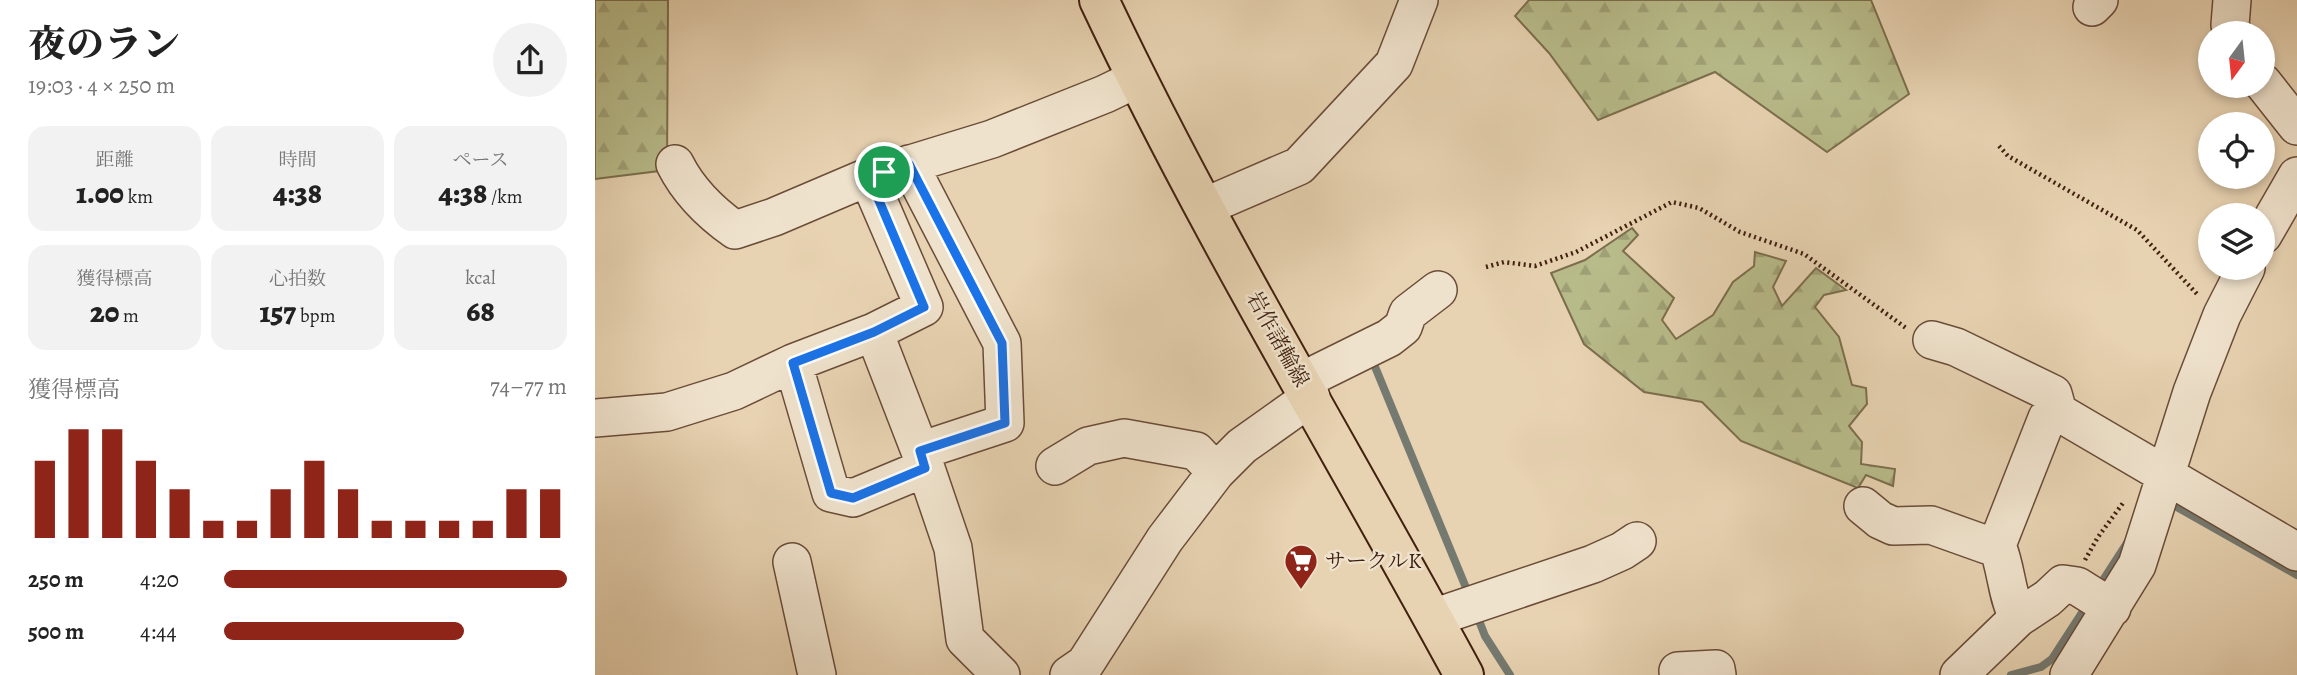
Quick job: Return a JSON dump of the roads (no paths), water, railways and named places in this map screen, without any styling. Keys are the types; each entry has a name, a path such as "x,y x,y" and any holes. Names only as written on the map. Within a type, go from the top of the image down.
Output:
{"main road":[{"name":"岩作諸輪線","path":"1098,0 1203,207 1464,673"}],"street":[{"path":"1203,207 1299,166 1394,64 1419,0"},
{"path":"2230,21 2232,0"},
{"path":"675,164 681,177 717,217 735,230 774,217 869,177 992,139 1136,79"},
{"path":"2275,98 2297,126"},
{"path":"793,363 831,493 853,498 923,460 1005,423 1002,343 909,164"},
{"path":"2275,214 2297,176"},
{"path":"595,418 667,412 734,391 793,363 874,332 924,307 869,177"},
{"path":"2069,675 2137,565 2192,392 2240,280"},
{"path":"1069,675 1084,664 1165,539 1216,472 1306,389 1403,327 1408,313 1437,290"},
{"path":"874,332 953,548 965,639 1001,675"},
{"path":"1932,340 1956,347 2053,394 2058,412 2297,552"},
{"path":"2018,618 2010,602 1997,545 2047,418 2058,412"},
{"path":"1055,466 1088,446 1124,438 1196,451 1216,472"},
{"path":"1863,506 1880,520 1893,526 1931,525 1987,545 1997,545"},
{"path":"1433,618 1593,564 1637,541"},
{"path":"792,562 817,675"},
{"path":"1959,675 2018,618 2048,598 2063,584 2077,586 2112,608"},
{"path":"1678,671 1716,669 1717,675"}],"waterway":[{"path":"1371,357 1469,595"},
{"path":"2168,502 2297,575"},
{"path":"2098,588 2129,540"},
{"path":"2011,675 2041,667 2052,659 2089,602"},
{"path":"1476,613 1485,636 1510,675"}],"place":[{"name":"サークルK","path":"1301,591"}]}
